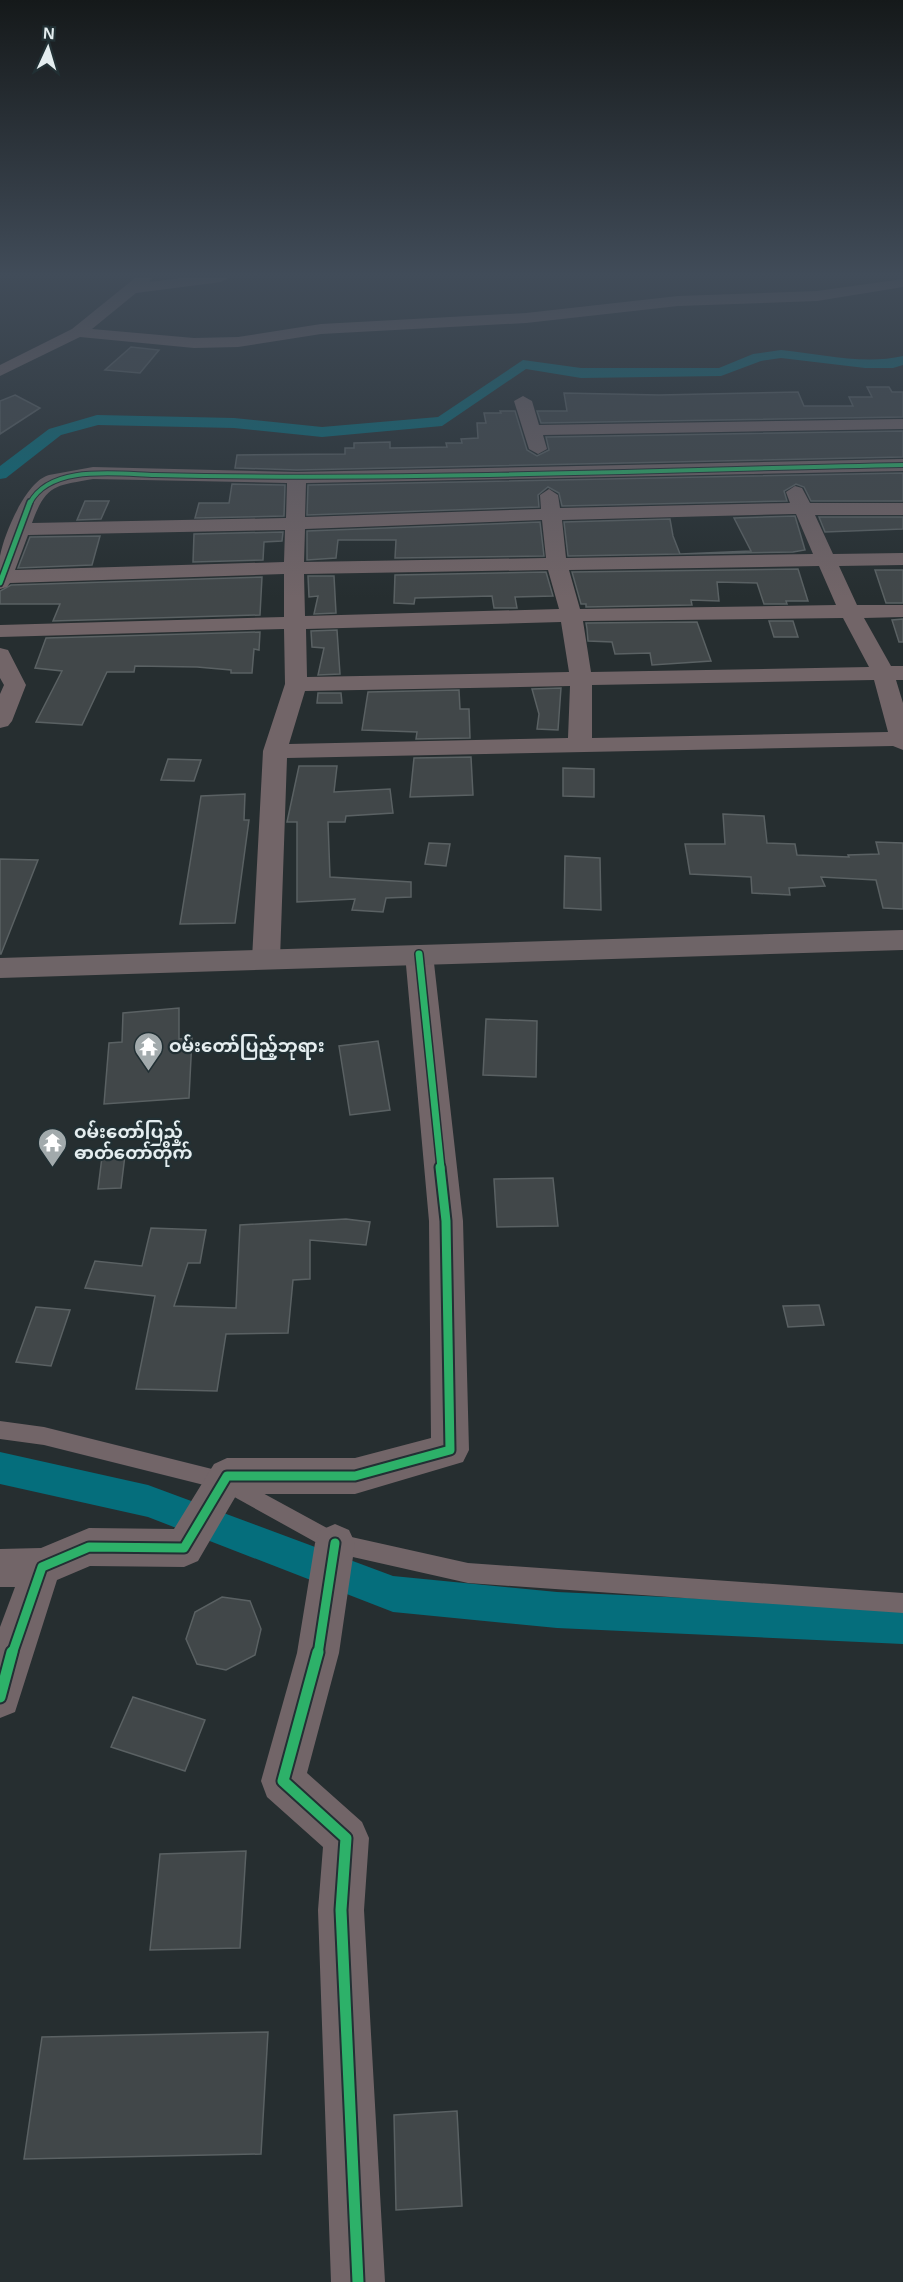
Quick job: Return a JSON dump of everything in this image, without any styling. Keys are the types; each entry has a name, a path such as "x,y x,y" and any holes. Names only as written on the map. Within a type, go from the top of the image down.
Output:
{"highway":[{"path":"0,968 903,940"}],"street":[{"path":"523,401 545,473 553,515 557,565 571,615 581,677 580,746"},
{"path":"532,430 903,424"},
{"path":"275,751 903,740 893,673 850,612 785,468 772,426"},
{"path":"903,465 297,478 93,473 49,481 31,500 0,579 294,568 903,559"},
{"path":"266,959 275,751 297,684 294,568 297,478"},
{"path":"20,529 296,524 802,508 903,509"},
{"path":"0,631 296,625 571,615 903,611"},
{"path":"0,655 8,686 0,721"},
{"path":"297,684 893,673"},
{"path":"0,1568 42,1567 89,1547 184,1548 227,1476 355,1476 450,1450 446,1221 419,954"},
{"path":"331,1566 318,1653 283,1781 346,1838 341,1910 358,2282"},
{"path":"0,1697 16,1639 42,1567"}],"lane":[{"path":"0,1430 44,1436 218,1490 331,1566 468,1573 903,1603"}],"building":[{"path":"867,387 889,387 892,392 903,392 903,417 541,423 537,411 567,411 564,393 659,395 798,392 804,406 853,406 849,397 872,397"},
{"path":"15,395 40,408 0,434 0,401"},
{"path":"500,411 515,411 527,450 537,456 549,450 546,437 903,431 903,457 297,470 235,468 237,455 345,454 345,448 354,448 354,443 390,442 390,448 447,447 446,443 462,443 461,439 478,438 477,423 486,423 484,413 501,413"},
{"path":"903,473 903,501 811,501 804,487 796,484 784,491 787,501 562,506 559,493 548,487 538,495 539,507 307,515 308,485"},
{"path":"232,484 285,485 284,516 195,518 199,503 229,503"},
{"path":"85,501 109,501 101,519 77,520"},
{"path":"795,516 805,550 793,552 568,556 564,522 670,519 680,554 751,551 734,518"},
{"path":"819,517 903,517 903,529 825,532"},
{"path":"540,522 544,556 395,558 396,540 338,540 336,558 307,560 307,531"},
{"path":"283,532 282,541 264,542 263,560 193,562 194,534"},
{"path":"100,536 92,565 18,568 30,537"},
{"path":"798,569 808,601 764,604 757,583 717,582 719,601 691,600 692,605 586,607 586,604 581,604 572,572"},
{"path":"875,570 903,570 903,603 886,603"},
{"path":"546,572 553,596 515,597 517,608 494,608 492,596 415,598 414,604 394,603 395,575"},
{"path":"308,576 334,576 336,613 314,614 318,596 309,597"},
{"path":"262,577 260,615 53,621 60,604 0,604 0,591 11,585"},
{"path":"903,619 903,642 899,642 892,620"},
{"path":"769,621 793,621 798,637 774,637"},
{"path":"697,622 711,661 652,665 650,653 615,654 612,642 588,641 586,623"},
{"path":"337,630 340,674 318,675 324,648 312,647 311,631"},
{"path":"260,632 259,650 254,649 252,673 231,673 231,670 197,667 135,666 134,672 107,672 82,725 36,722 62,671 35,668 46,638"},
{"path":"561,688 558,730 537,729 539,714 532,689"},
{"path":"459,690 460,709 469,709 470,738 416,739 417,732 362,730 368,692"},
{"path":"318,693 341,693 342,703 317,703"},
{"path":"471,757 473,795 410,797 414,758"},
{"path":"168,759 201,760 194,781 161,780"},
{"path":"299,766 337,766 334,792 390,789 393,813 346,816 345,822 328,822 330,877 411,882 411,897 386,898 383,912 352,910 355,899 297,902 297,822 287,822"},
{"path":"563,768 594,769 594,797 563,796"},
{"path":"245,794 244,820 249,820 235,923 180,924 201,796"},
{"path":"723,814 764,816 767,843 795,844 797,855 849,857 848,855 879,854 876,842 903,843 903,909 883,908 876,880 821,877 825,886 789,888 790,895 752,893 751,877 690,874 685,844 725,844"},
{"path":"429,843 450,844 446,866 425,864"},
{"path":"565,856 600,858 601,910 564,908"},
{"path":"0,859 38,860 1,954 0,954"},
{"name":"ဝမ်းတော်ပြည့်ဘုရား","path":"179,1008 179,1039 192,1038 189,1098 104,1104 109,1043 122,1042 123,1013"},
{"path":"486,1019 537,1021 536,1077 483,1075"},
{"path":"378,1041 390,1110 350,1115 339,1046"},
{"path":"125,1155 121,1188 98,1189 102,1157"},
{"path":"553,1178 558,1226 497,1227 494,1179"},
{"path":"346,1219 370,1222 366,1245 310,1240 310,1279 293,1280 288,1333 226,1334 217,1391 136,1389 155,1296 85,1288 95,1261 142,1266 151,1228 206,1230 200,1263 188,1263 174,1306 236,1308 240,1225"},
{"path":"819,1305 824,1325 788,1327 783,1306"},
{"path":"36,1307 70,1310 51,1366 16,1362"},
{"path":"222,1597 250,1601 261,1629 255,1655 226,1670 197,1664 186,1639 195,1612"},
{"path":"133,1697 205,1720 185,1771 111,1747"},
{"path":"246,1851 240,1948 150,1950 160,1854"},
{"path":"268,2032 261,2154 24,2159 42,2037"},
{"path":"457,2111 462,2206 396,2210 394,2115"}],"waterway":[{"path":"0,474 55,432 97,420 234,423 322,432 442,421 494,384"},
{"path":"0,1468 148,1501 393,1594 557,1610 903,1626"}],"cycle path":[{"path":"0,583 31,500 49,481 93,473 297,478 903,465"},
{"path":"0,1697 16,1639 42,1567 89,1547 184,1548 227,1476 355,1476 450,1450 446,1221 419,954"},
{"path":"335,1543 318,1653 283,1781 346,1838 341,1910 358,2282"}],"place":[{"name":"ဝမ်းတော်ပြည့်ဘုရား","path":"148,1072"},
{"name":"ဝမ်းတော်ပြည့် ဓာတ်တော်တိုက်","path":"53,1168"}]}
